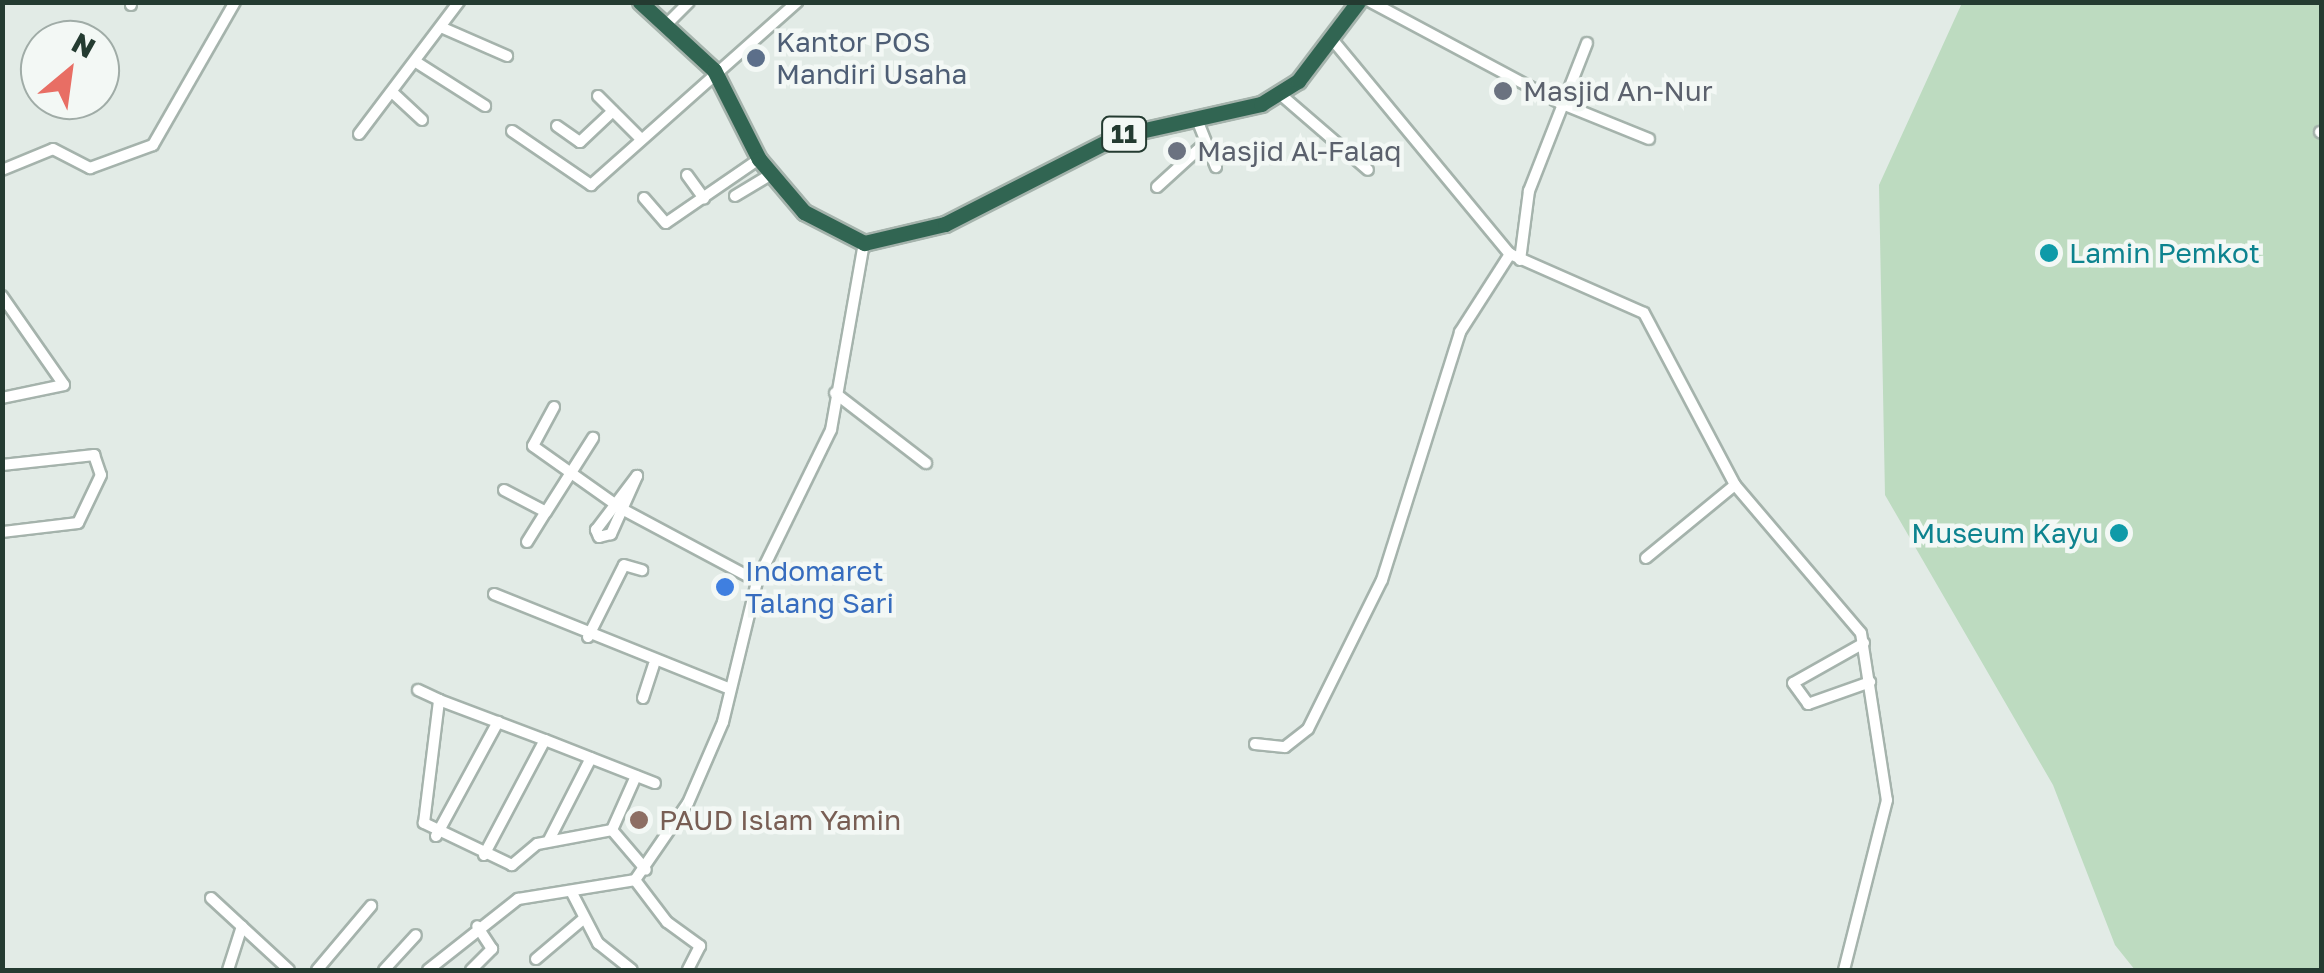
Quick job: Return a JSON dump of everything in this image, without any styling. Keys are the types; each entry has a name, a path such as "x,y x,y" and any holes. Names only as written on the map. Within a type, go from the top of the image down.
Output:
{"highway":[{"path":"640,2 714,70 770,175 817,223 864,243"},
{"path":"1280,94 1358,2"},
{"name":"11","path":"864,243 919,235 1118,136 1280,94"}],"street":[{"path":"2,170 53,149 90,168 153,145 235,2"},
{"path":"358,134 443,28 459,2"},
{"path":"668,24 689,2"},
{"path":"512,131 586,186 714,70 797,2"},
{"path":"1372,2 1560,103 1649,139"},
{"path":"443,28 507,56"},
{"path":"1331,38 1515,257 1644,313 1736,485 1864,643 1886,815 1846,965 1834,970"},
{"path":"1255,744 1286,747 1308,729 1382,580 1460,332 1515,257 1529,191 1560,103 1588,43"},
{"path":"416,62 485,106"},
{"path":"392,92 422,120"},
{"path":"1280,94 1368,170"},
{"path":"598,96 641,138"},
{"path":"557,126 580,142 613,110"},
{"path":"1196,118 1201,147 1216,167"},
{"path":"1157,187 1201,147"},
{"path":"655,231 759,159"},
{"path":"687,175 704,198"},
{"path":"734,196 770,175"},
{"path":"644,198 666,223"},
{"path":"428,970 477,926 530,894 635,880 646,870 710,762 757,581 828,439 864,243"},
{"path":"2,296 64,385 2,398"},
{"path":"835,393 926,463"},
{"path":"554,408 532,444 618,506 757,581"},
{"path":"527,542 593,438"},
{"path":"2,465 94,455 102,475 78,523 2,532"},
{"path":"1646,558 1736,485"},
{"path":"504,490 546,512"},
{"path":"588,637 624,565 642,570"},
{"path":"494,594 654,665 730,689"},
{"path":"1864,643 1793,684 1808,704 1870,682"},
{"path":"643,698 654,665"},
{"path":"418,690 654,783"},
{"path":"439,700 424,821 436,836 512,865 548,840 612,830"},
{"path":"436,836 498,722"},
{"path":"484,855 545,740"},
{"path":"548,840 591,758"},
{"path":"612,830 636,776"},
{"path":"612,830 646,870"},
{"path":"635,880 667,922 700,946 688,970"},
{"path":"571,891 582,920 632,970"},
{"path":"211,898 289,970"},
{"path":"318,970 371,906"},
{"path":"536,959 582,920"},
{"path":"228,970 242,926"},
{"path":"471,970 492,949 477,926"},
{"path":"384,970 416,935"}],"green space":[{"path":"1962,3 2321,3 2321,970 2135,970 2115,945 2053,785 1885,495 1879,185"}],"place":[{"name":"Kantor POS Mandiri Usaha","path":"756,58"},
{"name":"Masjid An-Nur","path":"1503,91"},
{"name":"Masjid Al-Falaq","path":"1177,151"},
{"name":"Lamin Pemkot","path":"2049,253"},
{"name":"Museum Kayu","path":"2119,533"},
{"name":"Indomaret Talang Sari","path":"725,587"},
{"name":"PAUD Islam Yamin","path":"639,820"}]}
